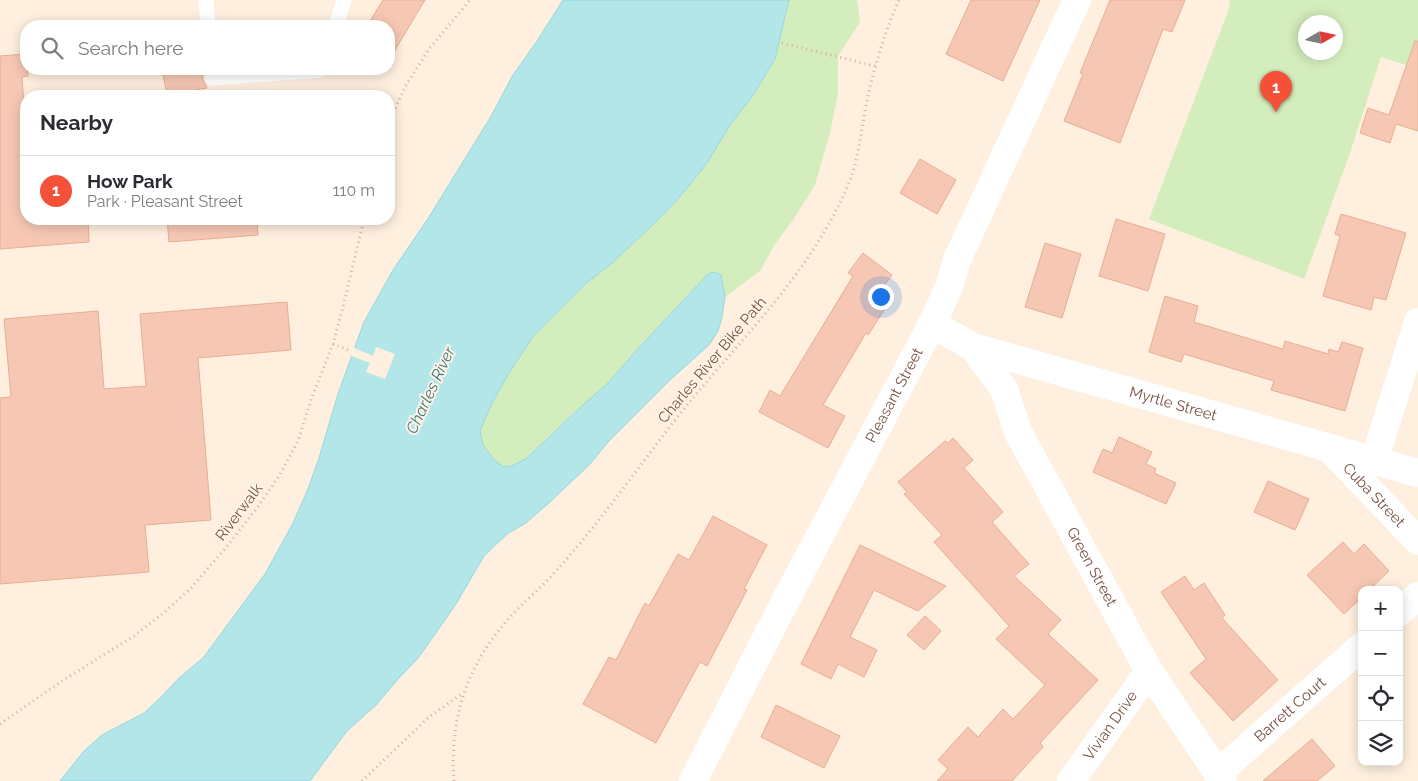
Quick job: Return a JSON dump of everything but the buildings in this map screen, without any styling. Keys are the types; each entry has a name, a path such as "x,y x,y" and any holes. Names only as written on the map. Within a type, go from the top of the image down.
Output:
{"street":[{"name":"Pleasant Street","path":"693,781 779,613 932,324 949,287 957,260 1077,0"},
{"path":"1374,461 1418,322"},
{"name":"Myrtle Street","path":"932,324 973,347 1418,473"},
{"name":"Green Street","path":"973,347 1004,389 1018,432 1149,671 1221,777"},
{"name":"Cuba Street","path":"1329,448 1418,541"},
{"path":"1403,609 1418,596"},
{"name":"Barrett Court","path":"1221,777 1358,650"},
{"name":"Vivian Drive","path":"1072,781 1149,671"}],"lane":[{"path":"206,0 208,20"},
{"path":"338,20 344,0"},
{"path":"212,75 212,78 253,75"}],"path":[{"path":"395,109 405,87 429,49 470,0"},
{"name":"Charles River Bike Path","path":"454,781 452,762 455,726 463,692 475,666 491,642 510,617 554,574 599,520 684,410 797,275 817,244 849,181 857,155 875,66 887,27 899,0"},
{"path":"782,43 875,66"},
{"name":"Riverwalk","path":"0,724 65,679 134,636 166,612 224,550 258,508 279,476 298,441 312,397 333,344 363,225"},
{"path":"333,344 348,350"},
{"name":"Charles River Bike Path","path":"362,781 429,717 463,692"}],"green space":[{"path":"789,0 857,0 860,22 838,56 838,93 830,133 815,185 775,244 760,271 725,297 723,282 708,274 609,382 527,458 512,466 504,467 495,461 483,445 480,431 492,403 509,373 534,335 584,285 611,264 659,219 685,192 707,163 730,125 754,94 785,21"},
{"path":"1229,0 1418,0 1418,69 1381,57 1349,156 1304,279 1149,219 1230,6"}],"water":[{"name":"Charles River","path":"563,0 789,0 775,59 754,94 730,125 707,163 685,191 659,219 611,264 584,285 534,335 492,403 480,431 483,445 495,461 504,467 512,466 527,458 609,382 708,274 714,272 721,275 725,297 718,331 709,345 670,380 608,442 590,464 550,502 526,523 507,534 484,556 456,604 419,657 376,705 347,731 310,781 60,781 84,751 102,735 144,713 179,678 203,658 265,574 293,523 308,489 338,394 364,322 393,270 429,217 490,118 513,75"}],"pier":[{"path":"352,347 373,356 376,347 395,354 385,379 366,372 370,363 349,355"}],"place":[{"name":"How Park","path":"1276,112"}]}
